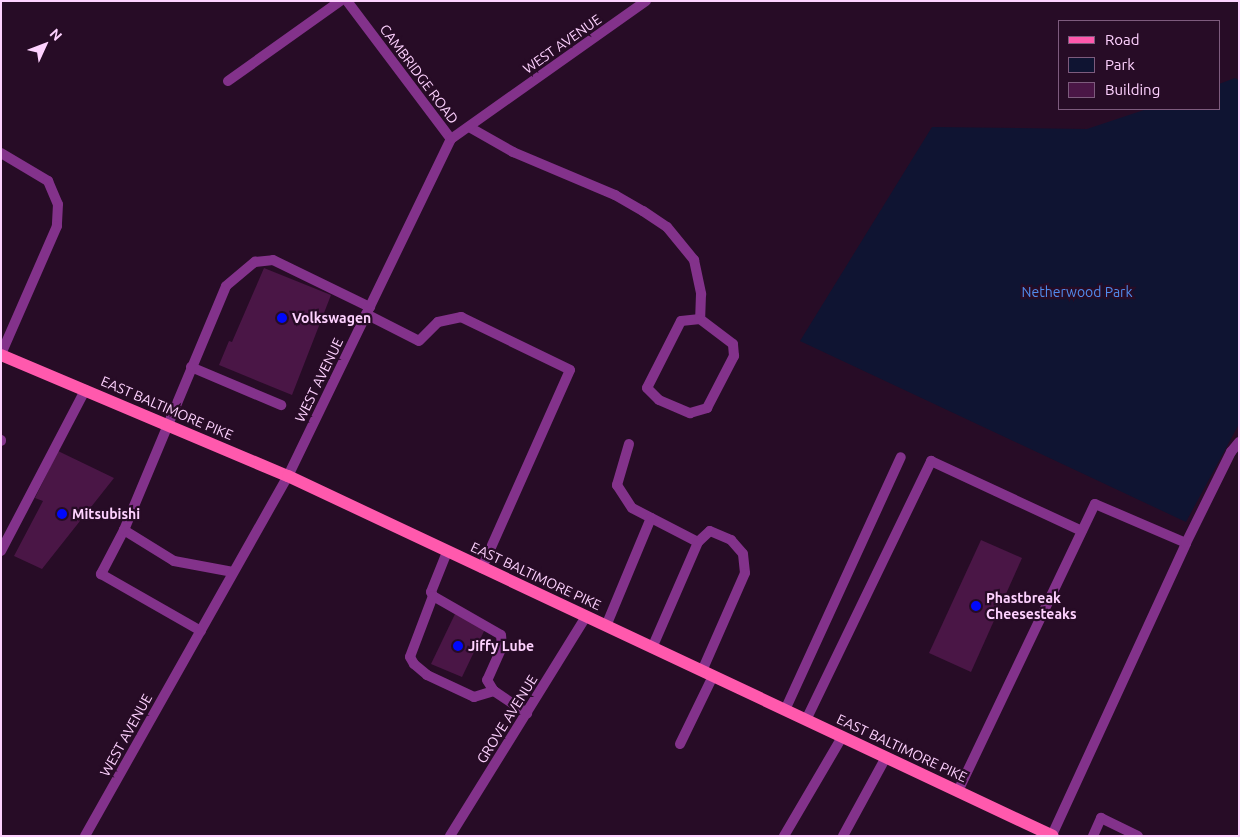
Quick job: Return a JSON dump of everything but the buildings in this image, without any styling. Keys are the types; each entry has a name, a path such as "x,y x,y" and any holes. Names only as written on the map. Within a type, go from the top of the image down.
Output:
{"main road":[{"name":"EAST BALTIMORE PIKE","path":"1,354 288,476 1047,834"}],"street":[{"path":"228,81 340,1"},
{"name":"CAMBRIDGE ROAD","path":"347,1 451,139"},
{"name":"WEST AVENUE","path":"85,836 288,476 451,139 646,1"},
{"path":"469,127 513,152 615,195 667,227 694,260 701,294 700,319"},
{"path":"1,153 48,181 58,204 57,226 1,354"},
{"path":"201,631 100,574 124,530 166,424 226,286 255,262 273,260 419,341 438,322 461,317 570,370 482,568"},
{"path":"700,319 733,344 734,356 708,408 690,413 659,400 647,388 681,321 700,319"},
{"path":"191,367 281,405"},
{"path":"1,551 85,390"},
{"path":"1047,834 1230,452 1239,442"},
{"path":"629,444 617,485 632,508 698,542"},
{"path":"784,710 901,457"},
{"path":"806,720 931,461 1082,531"},
{"path":"958,791 1095,504 1186,543"},
{"path":"606,626 651,518"},
{"path":"124,530 174,561 234,572"},
{"path":"652,648 698,542 710,531 731,540 743,554 744,573 708,674 680,744"},
{"path":"447,552 431,592 433,596 410,657 414,664 427,675 474,697 494,691"},
{"path":"433,596 502,635 502,647 487,680 494,691 527,713"},
{"name":"GROVE AVENUE","path":"450,836 586,617"},
{"path":"784,836 842,737"},
{"path":"843,836 886,757"},
{"path":"1093,836 1101,818 1138,836"}],"green space":[{"name":"Netherwood Park","path":"1235,78 1239,80 1239,424 1186,522 800,341 932,127 1087,129 1144,110 1220,110 1220,84"}],"place":[{"name":"Volkswagen","path":"282,318"},
{"name":"Mitsubishi","path":"62,514"},
{"name":"Phastbreak Cheesesteaks","path":"976,606"},
{"name":"Jiffy Lube","path":"458,646"}]}
